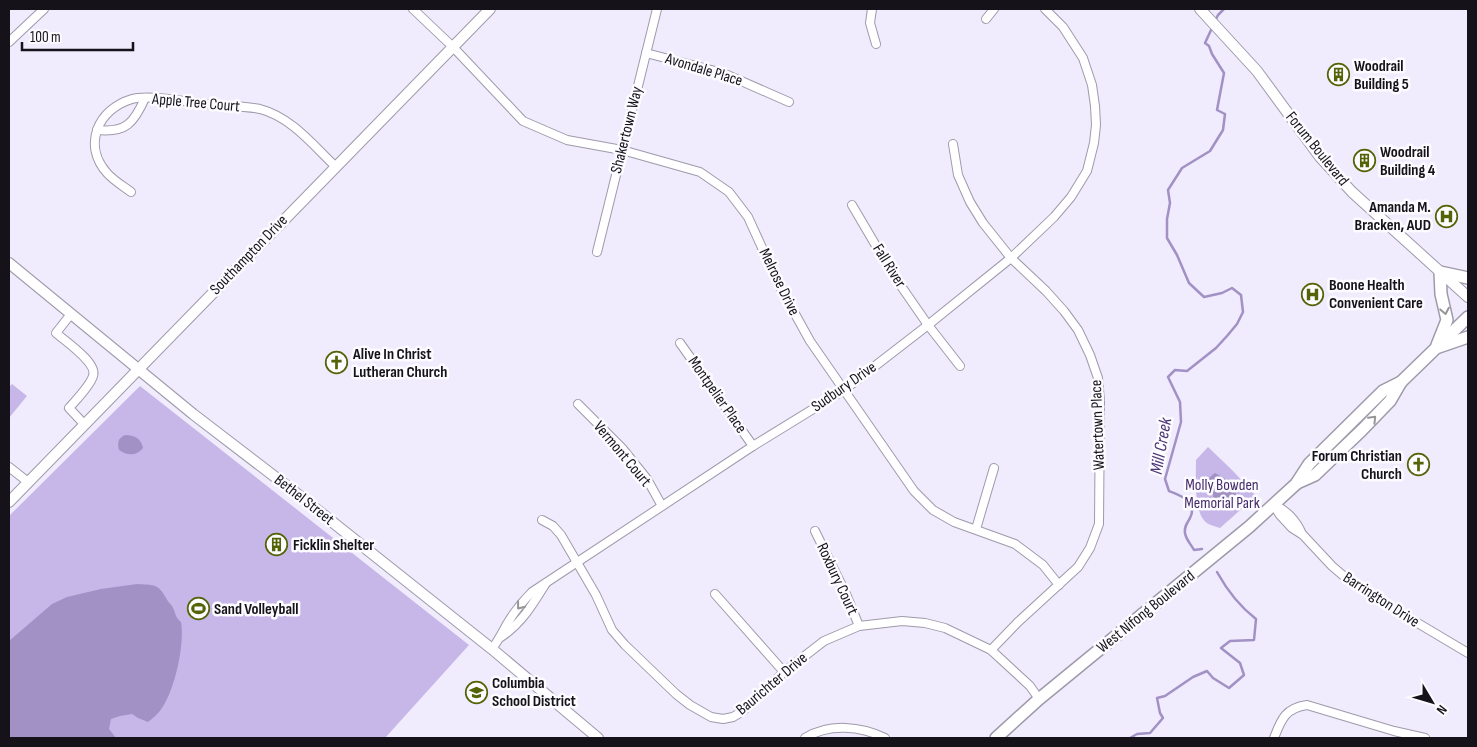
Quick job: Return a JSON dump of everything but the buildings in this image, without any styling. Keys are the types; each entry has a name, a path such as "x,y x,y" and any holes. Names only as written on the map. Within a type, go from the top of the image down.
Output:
{"main road":[{"path":"1435,348 1447,320 1441,294 1440,272 1468,278"},
{"name":"West Nifong Boulevard","path":"996,738 1039,699 1222,550 1296,484 1314,475 1332,459 1390,401 1401,382 1468,317"},
{"path":"1435,348 1468,337"},
{"name":"West Nifong Boulevard","path":"1296,484 1308,464 1353,420 1383,391 1401,382"},
{"path":"1332,459 1330,456 1331,452 1348,434 1353,420"}],"street":[{"path":"9,42 44,9"},
{"name":"Melrose Drive","path":"412,9 453,47 523,121 567,140 622,150 700,172 729,192 748,217 779,285 810,342 914,492 933,510 954,522 1015,544 1043,565 1059,585"},
{"name":"Southampton Drive","path":"9,502 490,9"},
{"name":"Shakertown Way","path":"597,252 656,9"},
{"path":"872,9 870,23 876,44"},
{"path":"986,18 994,9"},
{"name":"Sudbury Drive","path":"492,648 501,637 522,602 532,592 753,446 844,390 1011,258 1054,217 1071,197 1087,171 1096,125 1092,86 1083,58 1063,27 1045,9"},
{"name":"Forum Boulevard","path":"1200,9 1257,71 1320,157 1352,192 1468,297"},
{"name":"Avondale Place","path":"646,53 723,73 789,102"},
{"path":"130,192 107,173 95,154 94,136 97,130 112,131 123,128 130,123 139,112 145,98"},
{"name":"Apple Tree Court","path":"97,130 103,118 117,106 133,99 145,98 260,109 282,118 298,130 335,166"},
{"name":"Watertown Place","path":"953,144 958,175 970,202 983,223 1011,258 1046,291 1078,330 1098,378 1100,401 1099,524 1090,548 1078,567 1018,622 991,650"},
{"name":"Fall River","path":"852,205 892,273 928,325 960,366"},
{"name":"Bethel Street","path":"9,263 193,414 492,648 598,738"},
{"path":"71,314 56,332 86,359 94,370 90,383 69,408 84,424"},
{"name":"Montpelier Place","path":"680,343 753,446"},
{"name":"Vermont Court","path":"578,404 635,463 647,478 662,506"},
{"path":"9,467 28,482"},
{"path":"976,529 994,468"},
{"name":"Barrington Drive","path":"1274,504 1286,511 1297,522 1303,535 1346,578 1468,653"},
{"name":"Baurichter Drive","path":"542,520 553,526 561,535 596,595 612,630 665,684 690,705 711,716 723,719 733,717 743,711 784,672 824,641 859,626 902,621 925,623 945,628 991,650 1030,686 1039,699"},
{"name":"Roxbury Court","path":"814,531 846,594 859,626"},
{"path":"715,594 784,672"},
{"path":"1274,738 1282,717 1292,710 1307,705 1424,738"},
{"path":"805,738 826,730 843,728 875,733 885,738"}],"green space":[{"path":"12,384 27,396 9,418 9,387"},
{"path":"140,386 469,645 385,738 9,738 9,516"},
{"name":"Molly Bowden Memorial Park","path":"1208,447 1256,496 1220,528 1209,524 1203,519 1198,506 1196,460"}],"shaded area":[{"path":"125,435 137,438 141,442 143,448 138,453 125,453 119,450 119,441"},
{"path":"1215,473 1224,478 1236,492 1235,502 1229,509 1219,508 1212,503 1213,492 1208,481"},
{"path":"137,584 158,587 181,622 182,642 178,666 167,700 159,712 148,722 132,714 111,719 109,729 116,738 9,738 9,641 52,604 67,597 101,589"}],"waterway":[{"name":"Mill Creek","path":"1215,21 1224,9"},
{"name":"Mill Creek","path":"1202,549 1194,550 1187,540 1185,527 1192,512 1190,504 1187,500 1169,491 1165,479 1181,422 1180,402 1168,377 1175,370 1187,371 1216,348 1237,324 1243,312 1241,295 1232,288 1222,293 1204,297 1189,283 1177,255 1167,238 1167,219 1170,203 1168,190 1182,168 1210,151 1223,130 1225,114 1217,110 1224,73 1209,46 1205,43 1212,28"},
{"name":"Mill Creek","path":"1130,738 1137,734 1150,733 1163,718 1157,698 1165,696 1193,677 1207,671 1213,678 1229,688 1244,675 1240,663 1221,648 1230,641 1254,640 1256,619 1234,597 1217,572"}],"place":[{"name":"Woodrail Building 5","path":"1338,75"},
{"name":"Woodrail Building 4","path":"1364,161"},
{"name":"Amanda M. Bracken, AUD","path":"1447,216"},
{"name":"Boone Health Convenient Care","path":"1313,294"},
{"name":"Alive In Christ Lutheran Church","path":"337,363"},
{"name":"Forum Christian Church","path":"1418,465"},
{"name":"Ficklin Shelter","path":"277,545"},
{"name":"Sand Volleyball","path":"198,609"},
{"name":"Columbia School District","path":"476,692"}]}
